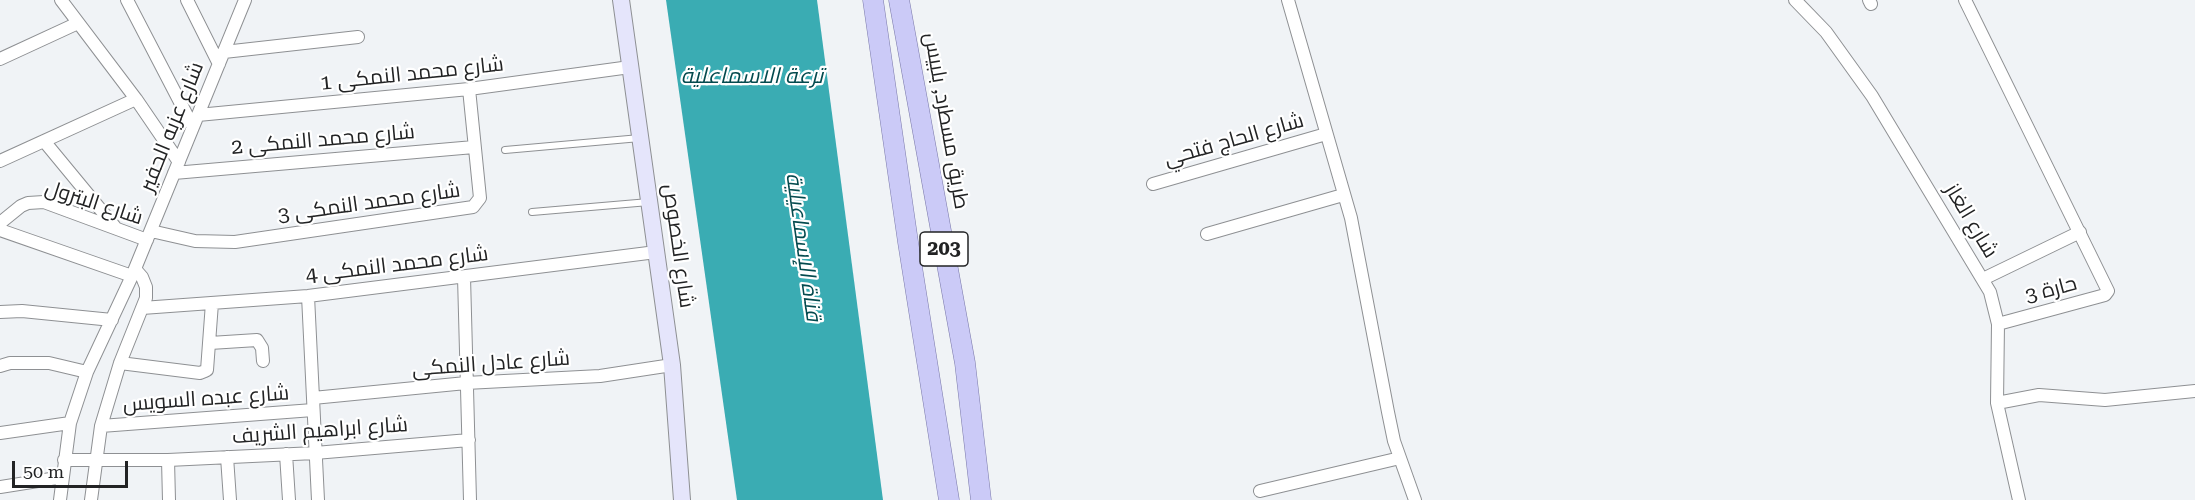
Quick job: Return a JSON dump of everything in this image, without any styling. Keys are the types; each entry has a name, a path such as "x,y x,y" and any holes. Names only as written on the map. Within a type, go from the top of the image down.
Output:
{"main road":[{"name":"شارع الخصوص","path":"621,0 672,364 682,500"},
{"name":"203","path":"873,0 949,500"},
{"name":"طريق مسطرد, بلبيس","path":"904,1 965,363 981,500"}],"street":[{"path":"61,0 136,99 177,167"},
{"path":"127,0 196,121"},
{"path":"187,0 219,64"},
{"name":"شارع عزبه الحفير","path":"60,500 70,423 87,372 134,272 245,0"},
{"path":"1288,0 1357,247 1388,412 1414,500"},
{"name":"شارع الغاز","path":"1795,0 1826,32 1872,96 1983,279 1995,308 1998,324 1997,403 2019,500"},
{"path":"1965,0 2080,232 1983,279"},
{"path":"0,59 78,23"},
{"path":"224,52 358,37"},
{"name":"شارع محمد النمكى 1","path":"196,121 469,89 630,67"},
{"name":"شارع محمد النمكى 3","path":"149,236 235,242 470,208 476,205 480,198 469,89"},
{"path":"0,161 136,99"},
{"name":"شارع الحاج فتحي","path":"1153,184 1326,134"},
{"path":"44,141 116,228"},
{"name":"شارع محمد النمكى 2","path":"177,167 474,147"},
{"path":"1207,234 1343,195"},
{"name":"شارع البترول","path":"0,223 21,206 44,202 116,228 149,236"},
{"path":"0,230 134,272 142,277 146,287 146,298 120,363 101,426 91,500"},
{"name":"حارة 3","path":"1998,324 2105,296 2108,288 2080,232"},
{"name":"شارع محمد النمكى 4","path":"142,308 308,296 656,252"},
{"path":"464,276 470,500"},
{"path":"308,296 318,500"},
{"path":"120,363 200,373 207,370 212,303"},
{"path":"0,312 22,311 112,320"},
{"path":"210,343 256,340 262,348 263,361"},
{"path":"0,366 10,363 49,363 87,372"},
{"name":"شارع عادل النمكى","path":"313,404 466,383 600,376 672,364"},
{"path":"1997,403 2039,395 2105,400 2195,391"},
{"name":"شارع عبده السويس","path":"101,426 313,404"},
{"path":"0,434 70,423"},
{"name":"شارع ابراهيم الشريف","path":"64,460 95,462 168,460 315,453 469,440"},
{"path":"286,454 289,500"},
{"path":"227,457 230,500"},
{"path":"1260,491 1400,458"},
{"path":"168,460 169,500"},
{"path":"0,487 63,477"}],"lane":[{"path":"505,150 640,138"},
{"path":"532,212 649,202"}],"water":[{"name":"ترعة الاسماعلية","path":"666,0 817,0 883,500 737,500"}],"water label":[{"name":"قناة الإسماعيلية","path":"803,247"}]}
